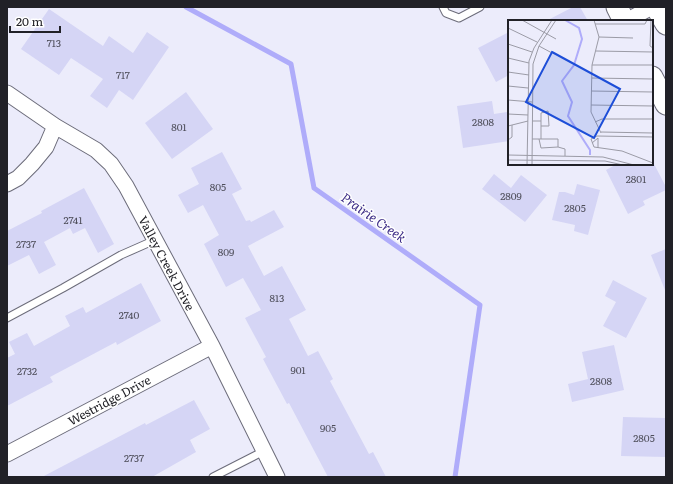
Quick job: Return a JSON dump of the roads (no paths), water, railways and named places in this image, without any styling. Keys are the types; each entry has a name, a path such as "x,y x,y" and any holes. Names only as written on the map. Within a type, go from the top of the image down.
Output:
{"main road":[{"path":"617,7 624,20"},
{"path":"656,7 666,24"},
{"path":"656,77 666,104"}],"street":[{"path":"627,20 652,7"},
{"name":"Valley Creek Drive","path":"7,93 55,126 96,150 111,164 126,186 212,346 277,477"},
{"path":"7,184 18,178 32,164 46,147 55,126"},
{"name":"Westridge Drive","path":"7,454 212,346"}],"lane":[{"path":"442,7 446,13 459,18 480,7"},
{"path":"7,318 121,255 155,240"},
{"path":"213,477 264,451"}],"waterway":[{"name":"Prairie Creek","path":"186,7 291,64 314,188 480,305 455,477"}]}
